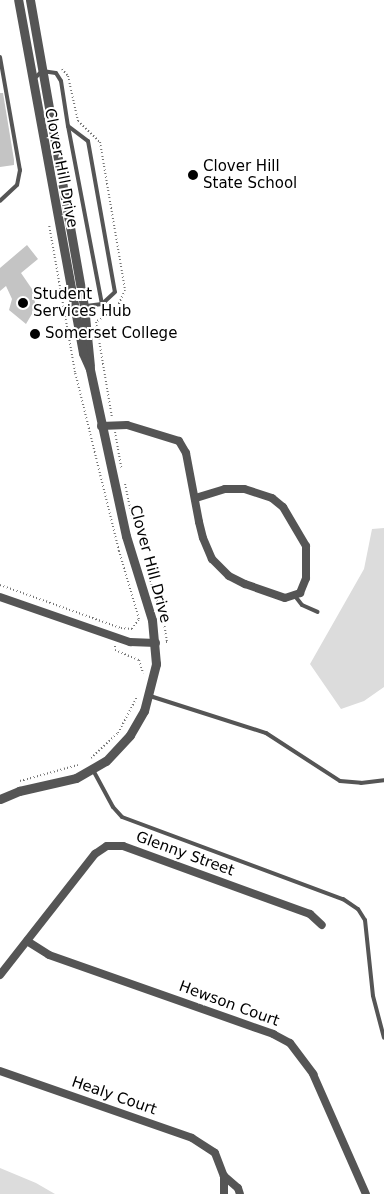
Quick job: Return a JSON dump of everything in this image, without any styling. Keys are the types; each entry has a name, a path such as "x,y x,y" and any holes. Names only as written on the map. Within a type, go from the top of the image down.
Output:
{"street":[{"name":"Clover Hill Drive","path":"18,0 72,301 83,354 90,369"},
{"name":"Clover Hill Drive","path":"0,799 19,791 76,778 93,770 130,736 150,696 156,664 156,643 126,536 90,369 84,306 30,0"},
{"path":"102,426 113,424 132,426 178,441 186,452 194,498 205,545 223,571 240,582 276,595 295,596 306,583 306,546 283,507 272,498 244,490 225,489 194,498"},
{"path":"0,596 130,642 156,643"},
{"name":"Glenny Street","path":"0,975 95,854 114,845 310,914 322,925"},
{"name":"Hewson Court","path":"27,941 50,955 273,1034 290,1043 313,1074 366,1194"},
{"name":"Healy Court","path":"0,1071 192,1138 215,1153 224,1176"},
{"path":"224,1176 224,1194"},
{"path":"224,1176 238,1188 240,1194"}],"lane":[{"path":"0,57 20,170 17,185 0,201"},
{"path":"32,85 42,71 56,74 61,80 102,304"},
{"path":"68,126 88,141 114,275 115,292 102,304 84,306 72,301"},
{"path":"295,596 302,605 318,612"},
{"path":"150,696 266,733 340,781 361,783 384,780"},
{"path":"93,770 113,806 122,817 343,899 358,908 365,920 373,996 384,1038"}],"path":[{"path":"58,66 68,76 78,120 100,142 109,192 124,296 112,312 96,322 122,472"},
{"path":"101,194 109,192"},
{"path":"0,585 121,628 132,628 139,619 119,551 75,372 48,217"},
{"path":"124,479 134,526"},
{"path":"144,561 161,610 167,642 156,643"},
{"path":"116,643 115,650 139,660 143,680"},
{"path":"88,760 118,733 140,690"},
{"path":"17,782 83,763"}],"shaded area":[{"path":"384,528 384,687 364,701 341,709 310,664 364,569 372,529"},
{"path":"0,1168 36,1183 55,1194 0,1194"}],"building":[{"path":"0,93 3,93 14,165 0,167"},
{"path":"27,245 38,259 21,273 32,289 36,307 26,324 9,310 12,299 6,286 0,291 0,268"}],"place":[{"name":"Clover Hill State School","path":"193,175"},
{"name":"Student Services Hub","path":"23,303"},
{"name":"Somerset College","path":"35,334"}]}
